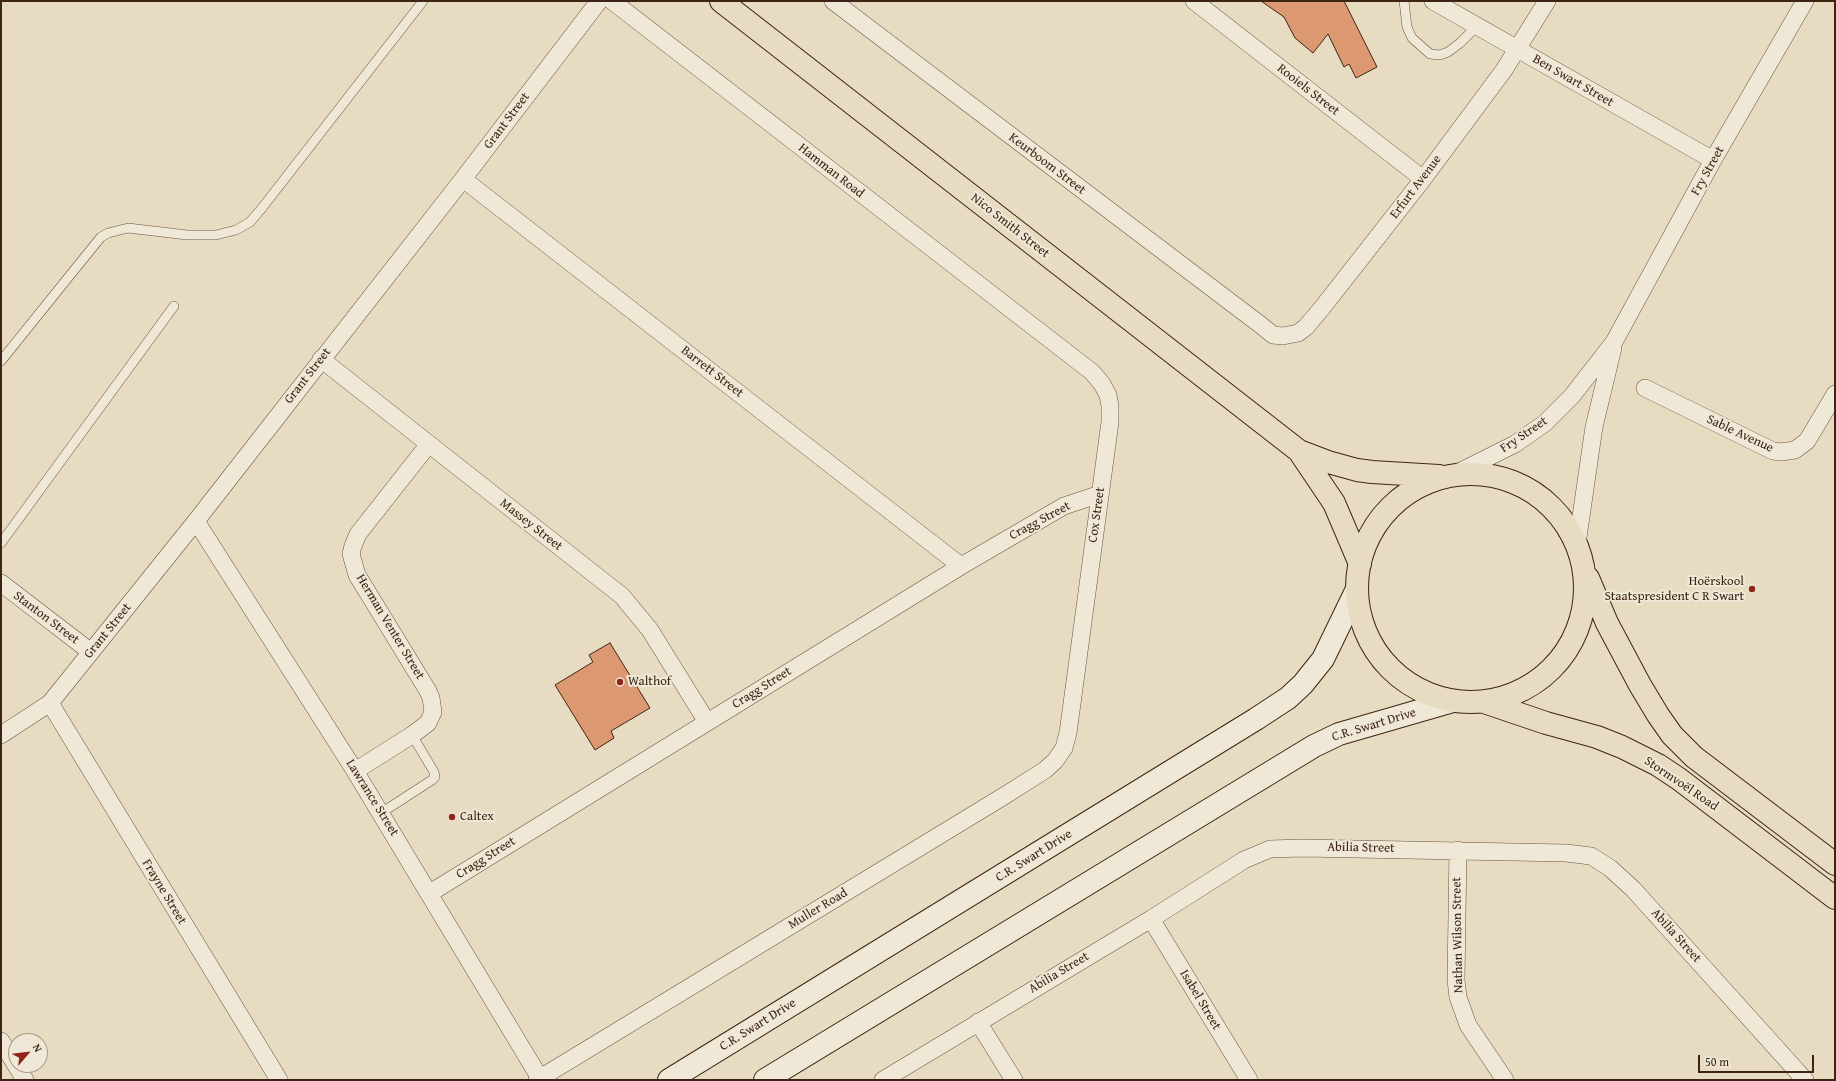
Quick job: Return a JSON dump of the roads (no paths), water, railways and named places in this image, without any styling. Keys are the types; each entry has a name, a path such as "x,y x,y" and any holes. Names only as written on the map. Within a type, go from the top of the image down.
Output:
{"main road":[{"name":"Nico Smith Street","path":"721,1 1300,451 1343,466 1365,471 1450,476"},
{"name":"Nico Smith Street","path":"1300,451 1334,503 1360,564"},
{"name":"Stormvoël Road","path":"1584,568 1585,591 1583,613 1574,639 1561,659 1546,675 1531,686 1510,696 1484,702 1453,701 1438,697 1415,687 1387,665 1374,648 1363,625 1357,589 1360,564 1371,533 1391,507 1413,490 1430,481 1450,476 1473,474 1488,475 1525,487 1553,508 1568,527 1612,633 1649,702 1672,735 1694,757 1835,864"},
{"name":"C.R. Swart Drive","path":"669,1080 1288,698 1303,684 1323,659 1357,589"},
{"name":"C.R. Swart Drive","path":"765,1080 1328,739 1354,729 1453,701"},
{"name":"Stormvoël Road","path":"1484,702 1546,723 1597,737 1622,747 1658,765 1679,779 1835,898"}],"street":[{"name":"Grant Street","path":"1,735 50,703 196,520 321,358 463,179 599,1"},
{"name":"Hamman Road","path":"612,1 1049,341"},
{"name":"Keurboom Street","path":"833,1 1262,326"},
{"name":"Rooiels Street","path":"1194,1 1423,178"},
{"name":"Ben Swart Street","path":"1433,1 1713,160"},
{"name":"Erfurt Avenue","path":"1262,326 1273,335 1283,336 1291,335 1306,328 1423,178 1518,50 1547,1"},
{"name":"Fry Street","path":"1450,476 1515,444 1545,422 1572,396 1614,342 1713,160 1805,1"},
{"name":"Barrett Street","path":"463,179 961,566"},
{"name":"Cox Street","path":"1049,341 1092,372 1102,384 1108,395 1110,406 1110,422 1071,715"},
{"name":"Fry Street","path":"1576,544 1594,427 1614,342"},
{"name":"Massey Street","path":"321,358 622,596 640,616 664,650 707,722"},
{"name":"Sable Avenue","path":"1645,388 1773,451 1781,452 1795,450 1807,441 1835,394"},
{"name":"Herman Venter Street","path":"356,771 428,723 433,712 431,698 357,574 351,554 358,534 429,444"},
{"name":"Cragg Street","path":"430,892 961,566 1064,506 1100,494"},
{"name":"Lawrance Street","path":"196,520 356,771 430,892 540,1079"},
{"name":"Stanton Street","path":"1,583 91,652"},
{"name":"Frayne Street","path":"50,703 278,1080"},
{"name":"Muller Road","path":"540,1079 1045,770 1060,756 1064,748 1071,715"},
{"name":"Abilia Street","path":"883,1080 1151,919 1230,868 1270,849 1302,848 1573,853 1591,856 1610,868 1633,889 1805,1080"},
{"name":"Nathan Wilson Street","path":"1458,850 1456,980 1458,997 1468,1025 1505,1080"},
{"name":"Isabel Street","path":"1151,919 1249,1080"},
{"path":"978,1022 1014,1080"},
{"path":"1,1041 25,1080"}],"lane":[{"path":"1,360 101,237 108,233 128,228 187,235 216,235 236,230 250,222 423,1"},
{"path":"1404,1 1407,27 1412,38 1430,54 1448,52 1460,43 1477,26"},
{"path":"1,544 174,306"},
{"path":"381,813 435,777 434,772 412,735"}],"place":[{"name":"Hoërskool Staatspresident C R Swart","path":"1752,589"},
{"name":"Walthof","path":"620,682"},
{"name":"Caltex","path":"452,817"}]}
